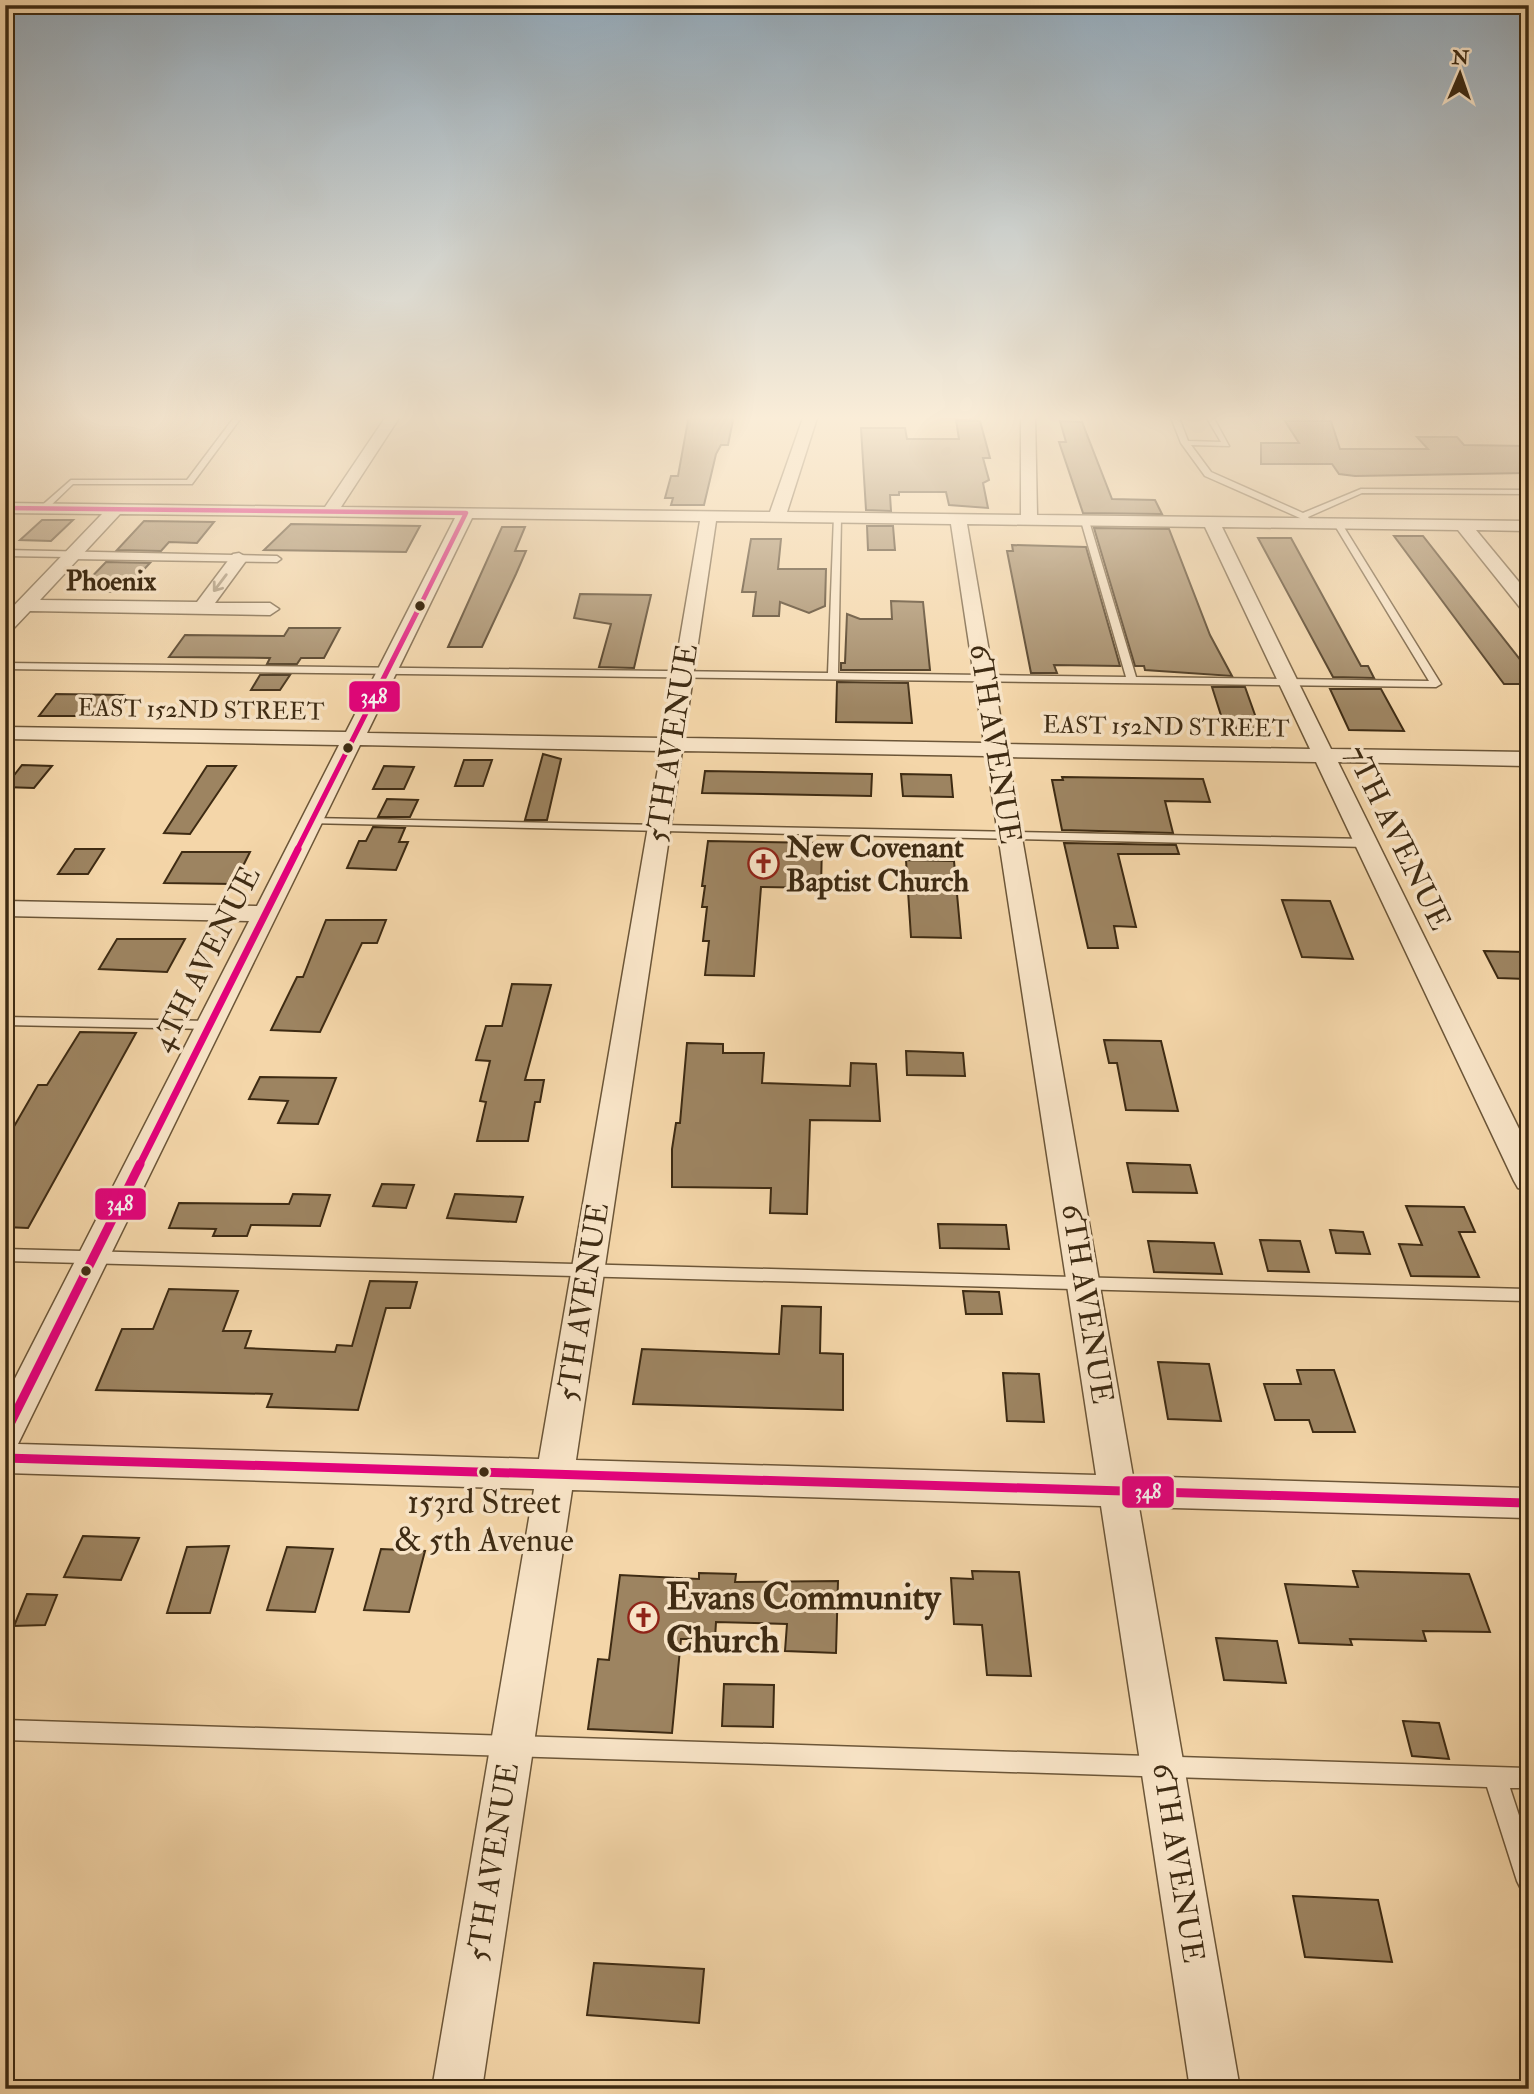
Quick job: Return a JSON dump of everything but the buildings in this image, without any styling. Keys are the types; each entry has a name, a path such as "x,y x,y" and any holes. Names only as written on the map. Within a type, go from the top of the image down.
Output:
{"street":[{"path":"5,626 112,513"},
{"path":"428,513 1085,521 1306,520 1338,524 1529,526"},
{"name":"4TH AVENUE","path":"5,1434 466,513"},
{"path":"777,517 778,513"},
{"path":"1029,513 1029,520"},
{"name":"5TH AVENUE","path":"457,2089 709,516"},
{"name":"6TH AVENUE","path":"958,519 1215,2089"},
{"name":"7TH AVENUE","path":"1211,522 1529,1181"},
{"path":"1463,525 1529,606"},
{"path":"202,608 239,558"},
{"path":"25,605 270,609"},
{"name":"EAST 152ND STREET","path":"5,733 1529,759"},
{"path":"5,908 265,914"},
{"path":"5,1458 1529,1503"}],"lane":[{"path":"1290,513 1306,520 1320,513"},
{"path":"833,676 837,518"},
{"path":"1085,521 1132,680"},
{"path":"5,666 1436,684 1338,524"},
{"path":"5,553 277,559"},
{"path":"312,821 1366,843"},
{"path":"7,1024 210,1026"},
{"path":"5,1255 1529,1295"},
{"path":"5,1730 1529,1778"},
{"path":"1495,1777 1529,1881"}],"transit line":[{"name":"348","path":"440,513 466,513"},
{"name":"348","path":"5,1434 466,513"},
{"name":"348","path":"5,1458 1529,1503"}],"place":[{"name":"New Covenant Baptist Church","path":"763,864"},
{"name":"153rd Street & 5th Avenue","path":"484,1472"},
{"name":"Evans Community Church","path":"643,1618"}],"district":[{"name":"Phoenix","path":"111,581"}]}
